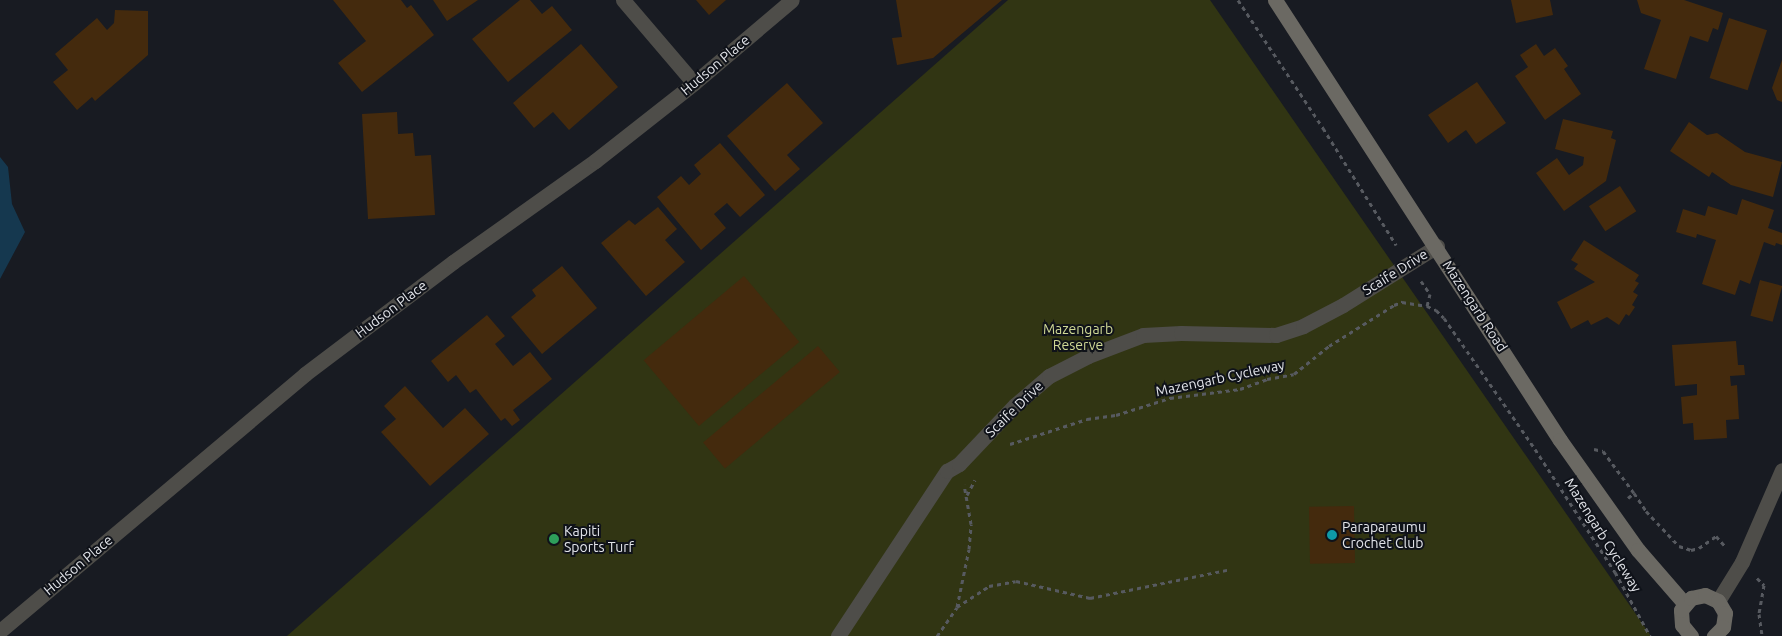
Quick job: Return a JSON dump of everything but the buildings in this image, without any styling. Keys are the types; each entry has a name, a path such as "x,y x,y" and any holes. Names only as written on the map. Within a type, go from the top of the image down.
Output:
{"main road":[{"name":"Mazengarb Road","path":"1275,0 1609,511 1638,550 1685,604"},
{"path":"1691,636 1682,625 1680,618 1685,604 1698,596 1705,595 1718,601 1724,613 1723,627 1714,636"}],"street":[{"path":"623,0 694,83"},
{"name":"Hudson Place","path":"0,631 305,374 453,262 595,162 694,83 792,0"},
{"name":"Scaife Drive","path":"838,636 947,471 959,464 1015,405 1049,376 1088,356 1143,335 1181,332 1276,335 1285,332 1302,326 1343,305 1437,246"},
{"path":"1718,601 1742,562 1782,470"}],"path":[{"path":"1238,0 1323,128 1393,240"},
{"path":"1427,306 1430,294"},
{"name":"Mazengarb Cycleway","path":"1005,447 1017,440 1087,419 1116,416 1170,398 1240,389 1268,379 1294,374 1329,346 1384,310 1402,302 1427,306 1436,310 1444,318 1586,527 1616,572 1650,636"},
{"path":"1598,450 1603,451 1632,495 1679,546 1691,550 1699,548 1716,536"},
{"path":"957,607 971,524 967,495 959,464"},
{"path":"967,495 979,475"},
{"path":"1586,527 1590,524"},
{"path":"937,636 957,607 988,586 1016,581 1090,598 1227,570"},
{"path":"1760,581 1764,585 1759,614 1762,636"}],"green space":[{"name":"Mazengarb Reserve","path":"1008,0 1210,0 1651,636 287,636"}],"water":[{"path":"0,157 8,167 12,204 25,232 0,279"}],"place":[{"name":"Paraparaumu Crochet Club","path":"1332,535"},
{"name":"Kapiti Sports Turf","path":"554,539"}]}
